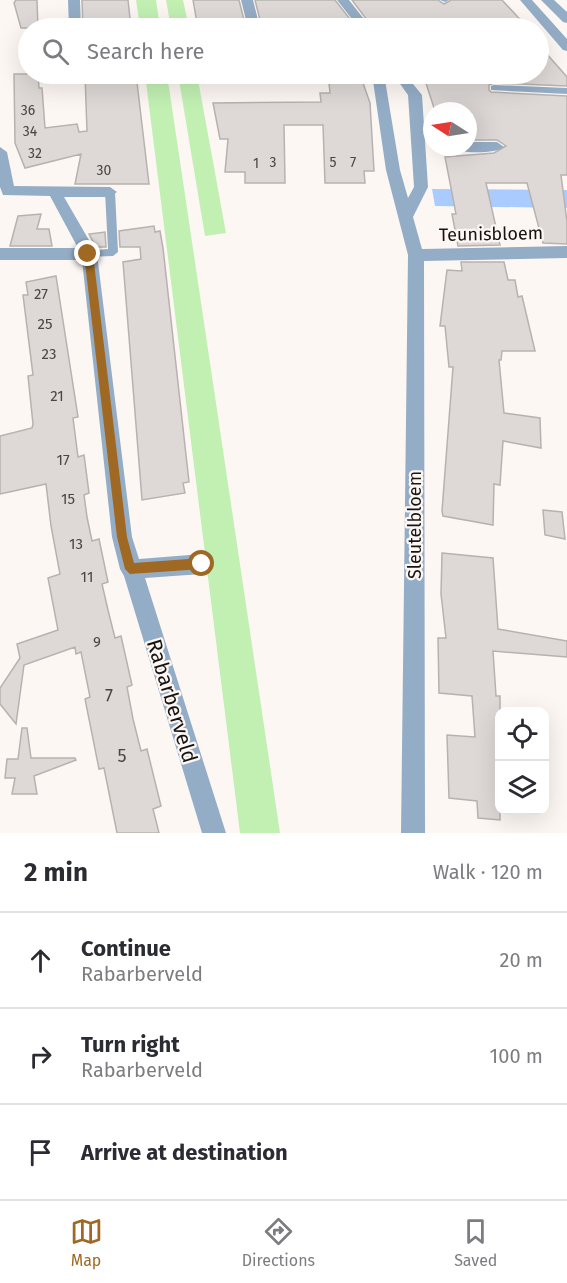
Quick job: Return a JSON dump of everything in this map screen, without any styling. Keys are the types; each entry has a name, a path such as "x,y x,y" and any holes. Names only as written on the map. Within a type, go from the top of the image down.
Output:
{"street":[{"path":"74,0 75,18"},
{"path":"247,0 252,18"},
{"path":"343,0 357,18"},
{"path":"526,0 542,18"},
{"path":"548,0 567,19"},
{"path":"549,26 567,47"},
{"name":"Sleutelbloem","path":"380,84 393,170 416,255 413,833"},
{"path":"407,84 415,95 423,137"},
{"path":"477,147 497,147"},
{"path":"0,152 8,191 110,192"},
{"path":"405,218 421,188 424,156"},
{"name":"Rabarberveld","path":"54,191 88,254 122,537 130,569 214,833"},
{"name":"Teunisbloem","path":"416,255 567,252"},
{"path":"0,254 88,254"},
{"path":"130,569 202,564"}],"lane":[{"path":"494,88 567,91"},
{"path":"88,254 113,252 110,192"}],"green space":[{"path":"136,0 156,0 159,18 139,18"},
{"path":"166,0 183,0 187,18 169,18"},
{"path":"146,84 168,84 280,833 240,833"},
{"path":"180,84 199,84 226,233 205,236"}],"water":[{"path":"432,189 567,190 567,208 435,206"}],"building":[{"path":"16,0 37,0 38,18 18,18 14,3"},
{"path":"82,0 128,0 130,18 83,18"},
{"path":"193,0 239,0 244,18 196,18"},
{"path":"255,0 335,0 349,18 260,18"},
{"path":"352,0 438,0 444,4 451,0 502,0 519,18 366,18"},
{"path":"549,57 567,77 567,86 518,84 549,84"},
{"path":"14,74 18,74 18,84 39,84 39,88 42,88 45,128 77,124 79,132 87,131 85,84 137,84 149,184 75,184 81,154 25,168 15,143"},
{"path":"329,84 363,84 370,103 374,171 364,171 365,183 325,183 323,125 284,125 285,183 245,183 245,172 225,172 228,139 220,139 213,103 321,102 320,93 330,93"},
{"path":"426,84 492,84 489,85 491,92 567,96 567,175 561,175 567,222 567,244 543,243 527,183 486,183 500,245 458,246 452,214 456,214 445,157 494,153 506,146 497,140 477,140 477,102 432,102"},
{"path":"41,214 37,229 49,229 52,246 10,246 18,216"},
{"path":"154,226 155,232 160,231 163,248 189,482 183,483 185,493 142,500 123,262 141,259 140,247 120,247 119,231"},
{"path":"105,232 106,247 96,247 89,234"},
{"path":"461,262 504,262 508,280 515,280 518,297 522,296 535,351 502,351 501,360 499,360 504,413 540,418 541,448 503,441 500,485 494,484 493,525 443,516 442,511 453,367 449,367 445,326 440,326 447,270 462,271"},
{"path":"56,276 78,417 73,418 78,457 84,455 89,493 84,495 87,517 92,541 99,539 108,582 102,584 115,638 121,636 132,685 127,687 133,719 141,751 147,749 161,806 153,809 159,833 117,833 104,768 99,769 85,699 90,697 81,652 76,654 75,647 24,665 16,724 0,704 0,688 20,658 17,644 58,630 48,578 60,574 46,484 0,494 0,436 32,428 33,424 28,376 33,375 23,295 28,295 26,282"},
{"path":"543,510 562,512 565,539 545,535"},
{"path":"442,553 493,558 498,629 567,641 567,657 493,651 496,696 500,696 500,707 495,707 495,815 500,815 500,820 478,818 477,801 449,798 447,735 475,737 472,696 439,693 438,638 446,638 441,594"},
{"path":"22,728 27,728 31,758 75,758 76,760 34,776 37,794 12,794 15,778 5,778 7,759 18,759"}],"route":[{"path":"88,254 122,537 130,569 202,564"}]}
